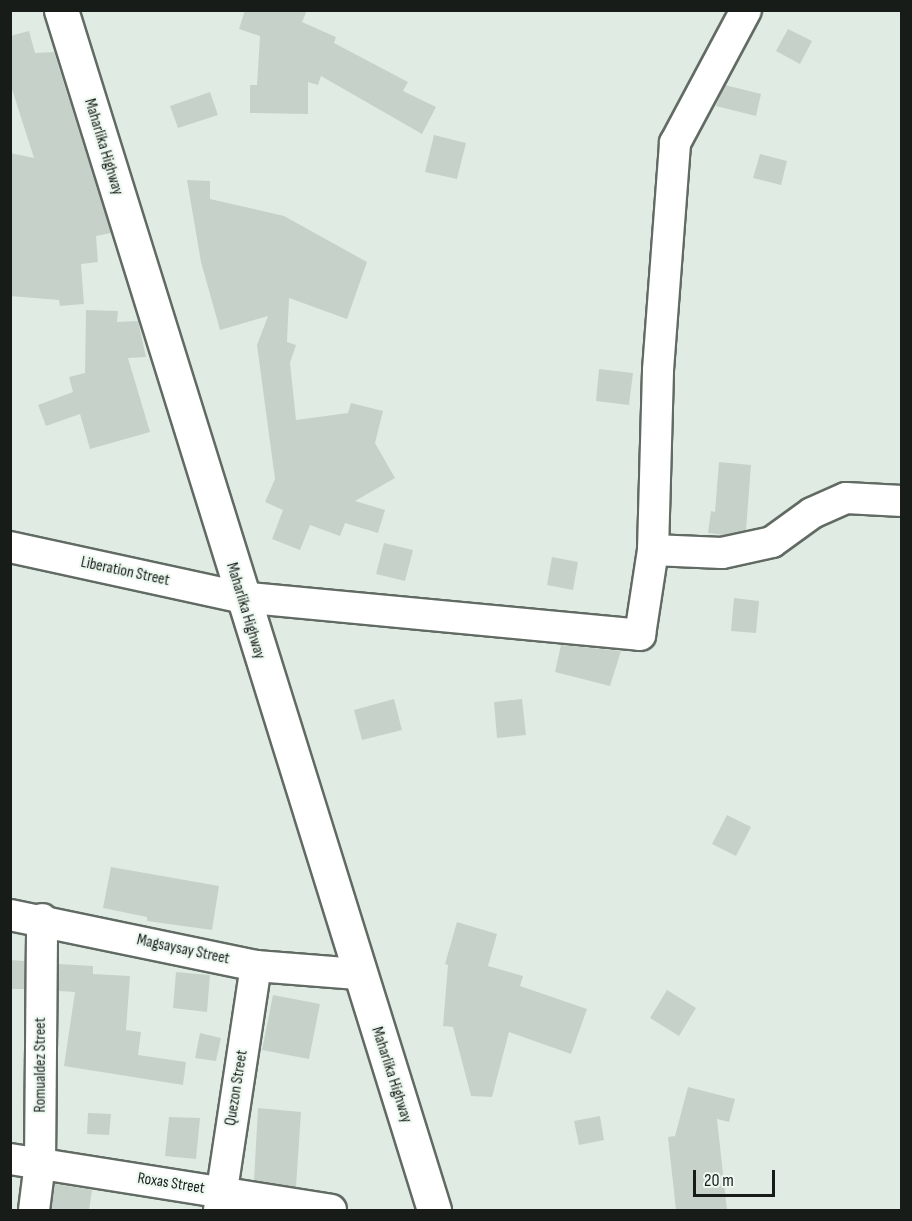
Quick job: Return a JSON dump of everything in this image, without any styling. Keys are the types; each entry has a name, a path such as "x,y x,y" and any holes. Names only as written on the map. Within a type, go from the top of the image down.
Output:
{"highway":[{"name":"Maharlika Highway","path":"61,10 240,597 434,1210"}],"street":[{"path":"746,10 675,143 658,370 653,550 722,553 772,542 812,513 846,498 902,501"},
{"name":"Liberation Street","path":"10,547 240,597 640,635 653,550"},
{"name":"Magsaysay Street","path":"10,915 42,919 256,966 358,974"},
{"name":"Romualdez Street","path":"34,1210 40,1163 42,919"},
{"name":"Quezon Street","path":"220,1201 256,966"},
{"name":"Roxas Street","path":"10,1159 40,1163 220,1201 331,1210"}],"building":[{"path":"245,10 307,10 302,22 336,37 334,43 408,82 403,91 436,107 422,134 321,76 318,85 308,82 308,114 250,113 250,85 257,85 260,36 239,29"},
{"path":"788,29 812,41 800,64 776,51"},
{"path":"29,31 35,53 54,52 111,233 96,236 98,262 81,264 84,304 60,306 59,300 10,296 10,153 34,158 10,83 10,36"},
{"path":"725,85 761,94 756,116 716,106"},
{"path":"210,92 218,115 178,128 170,106"},
{"path":"434,135 466,143 457,179 425,172"},
{"path":"760,154 787,161 781,185 753,178"},
{"path":"187,180 210,181 210,199 284,216 367,262 347,319 289,298 287,342 296,345 290,363 296,420 348,413 351,403 383,411 375,443 395,478 355,501 385,510 378,533 345,523 340,536 310,525 300,550 272,539 283,510 265,502 275,479 257,345 268,316 220,330 201,262"},
{"path":"86,310 118,311 117,322 138,321 146,357 128,358 150,432 90,449 80,414 46,426 38,405 73,392 69,377 85,373"},
{"path":"599,369 633,373 629,405 596,401"},
{"path":"719,462 751,465 746,530 724,535 708,533 711,511 715,512"},
{"path":"384,543 413,550 405,581 376,574"},
{"path":"552,557 578,562 573,590 547,585"},
{"path":"734,598 759,601 756,633 731,631"},
{"path":"561,645 621,651 610,686 555,672"},
{"path":"394,699 402,730 362,740 354,710"},
{"path":"522,699 526,735 497,738 494,702"},
{"path":"727,815 751,827 736,856 712,844"},
{"path":"111,867 219,886 212,930 147,921 147,917 103,908"},
{"path":"457,922 497,934 488,966 523,976 520,986 587,1009 571,1054 509,1032 492,1097 471,1096 453,1027 443,1026 448,965 445,964"},
{"path":"10,960 24,961 24,989 10,989"},
{"path":"59,964 93,966 93,974 130,976 126,1030 141,1032 138,1055 186,1062 183,1085 64,1066 75,992 59,991"},
{"path":"176,972 210,975 207,1012 173,1008"},
{"path":"667,990 696,1008 679,1036 650,1018"},
{"path":"273,995 320,1004 309,1059 262,1050"},
{"path":"200,1033 221,1038 216,1061 195,1058"},
{"path":"688,1087 735,1099 729,1122 717,1119 727,1210 676,1210 668,1137 675,1136"},
{"path":"258,1108 301,1112 296,1187 254,1180"},
{"path":"88,1113 111,1114 109,1135 87,1134"},
{"path":"600,1116 604,1140 579,1145 574,1121"},
{"path":"169,1117 200,1118 196,1159 165,1156"},
{"path":"55,1184 92,1190 89,1210 51,1210"}]}
